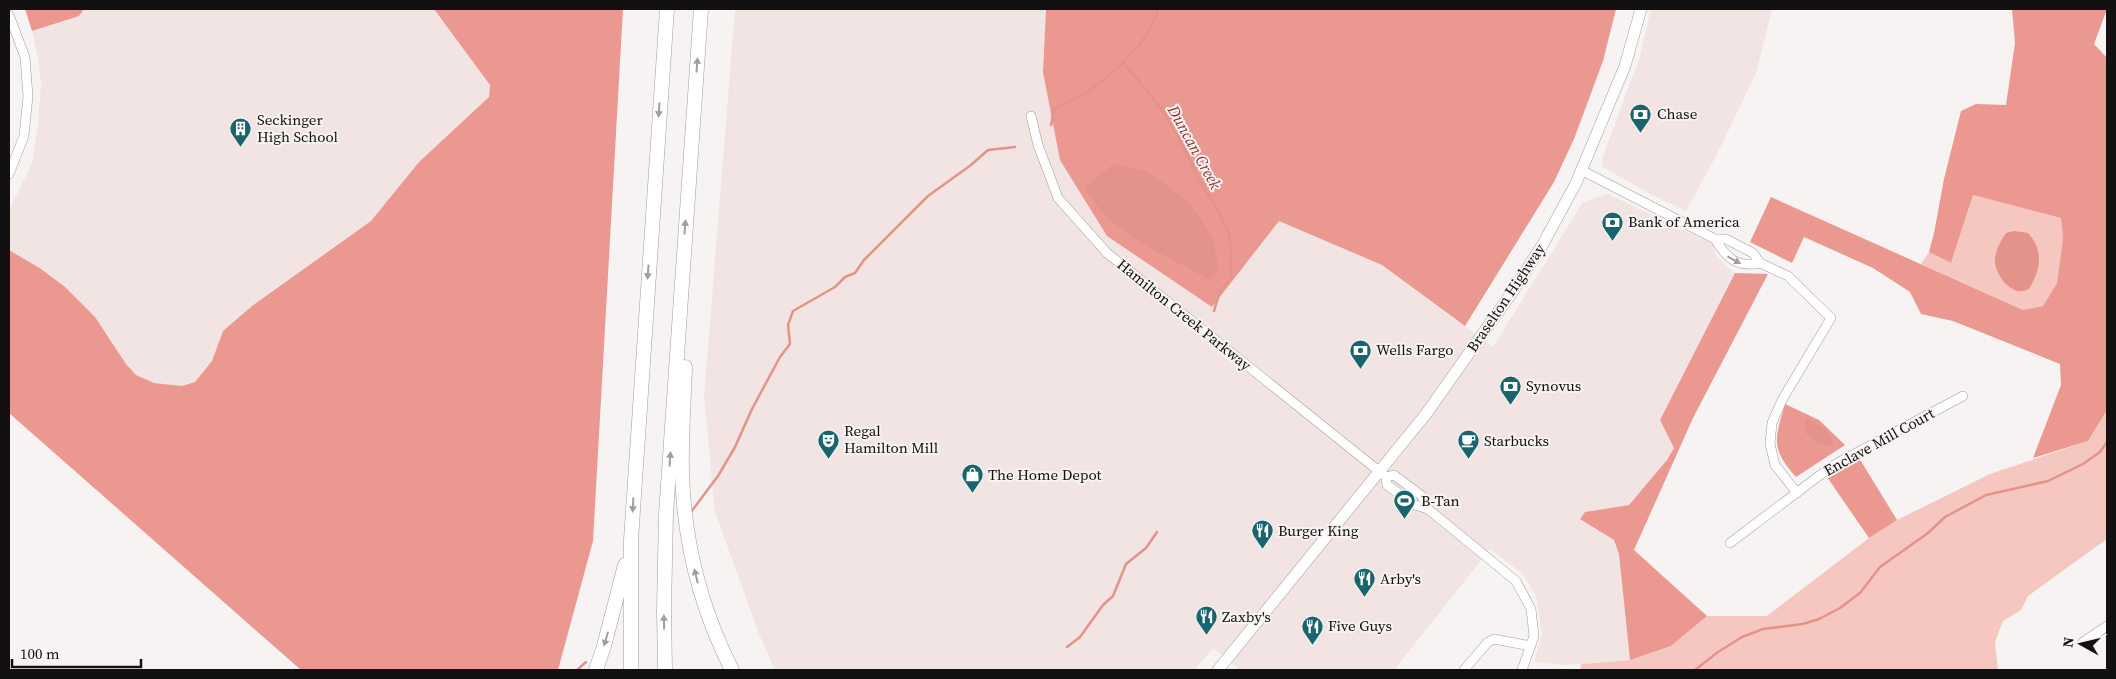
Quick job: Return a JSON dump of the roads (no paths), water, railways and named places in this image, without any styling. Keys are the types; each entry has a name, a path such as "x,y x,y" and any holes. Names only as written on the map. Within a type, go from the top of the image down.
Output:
{"highway":[{"path":"631,670 631,540 666,9"},
{"path":"665,670 666,514 701,9"},
{"path":"683,264 685,368 682,472 686,529 696,577 705,606 732,670"},
{"path":"596,670 612,619 631,540"}],"main road":[{"name":"Braselton Highway","path":"1218,670 1383,474 1507,301 1543,244 1582,170 1625,66 1640,9"}],"street":[{"path":"9,15 25,57 28,96 24,136 9,174"},
{"name":"Hamilton Creek Parkway","path":"1032,116 1038,145 1058,198 1107,253 1383,474 1387,485 1415,504 1428,509 1516,581 1531,609 1534,636 1522,670"},
{"path":"1582,170 1715,239 1726,238 1753,253 1760,263 1788,276 1831,318 1782,400 1772,423 1770,444 1775,465 1797,493"},
{"path":"1715,239 1723,253 1730,260 1750,266 1760,263"},
{"name":"Enclave Mill Court","path":"1730,543 1832,466 1963,396"},
{"path":"2083,642 2107,626"},
{"path":"1464,670 1488,642 1494,639 1532,646"}],"waterway":[{"path":"1051,125 1054,109 1089,91 1131,54 1148,32 1158,9"},
{"name":"Duncan Creek","path":"1123,62 1160,107 1178,136 1199,180 1219,212 1230,236 1231,278 1220,291 1214,311"},
{"path":"691,512 718,476 735,447 752,409 780,357 790,344 788,325 793,311 835,287 845,277 855,273 864,260 928,196 971,165 988,150 1015,147"},
{"path":"1695,670 1718,652 1742,637 1763,629 1803,624 1819,619 1840,608 1860,593 1880,567 1928,533 1945,517 1986,495 2048,481 2083,464 2100,452 2107,442"},
{"name":"Duncan Creek","path":"1067,647 1080,637 1103,605 1113,596 1126,564 1146,548 1157,532"},
{"path":"577,670 586,662"}],"place":[{"name":"Chase","path":"1641,133"},
{"name":"Seckinger High School","path":"241,148"},
{"name":"Bank of America","path":"1612,241"},
{"name":"Wells Fargo","path":"1360,369"},
{"name":"Synovus","path":"1510,405"},
{"name":"Regal Hamilton Mill","path":"828,459"},
{"name":"Starbucks","path":"1468,460"},
{"name":"The Home Depot","path":"972,494"},
{"name":"B-Tan","path":"1405,520"},
{"name":"Burger King","path":"1262,550"},
{"name":"Arby's","path":"1364,598"},
{"name":"Zaxby's","path":"1206,636"},
{"name":"Five Guys","path":"1312,645"}]}
